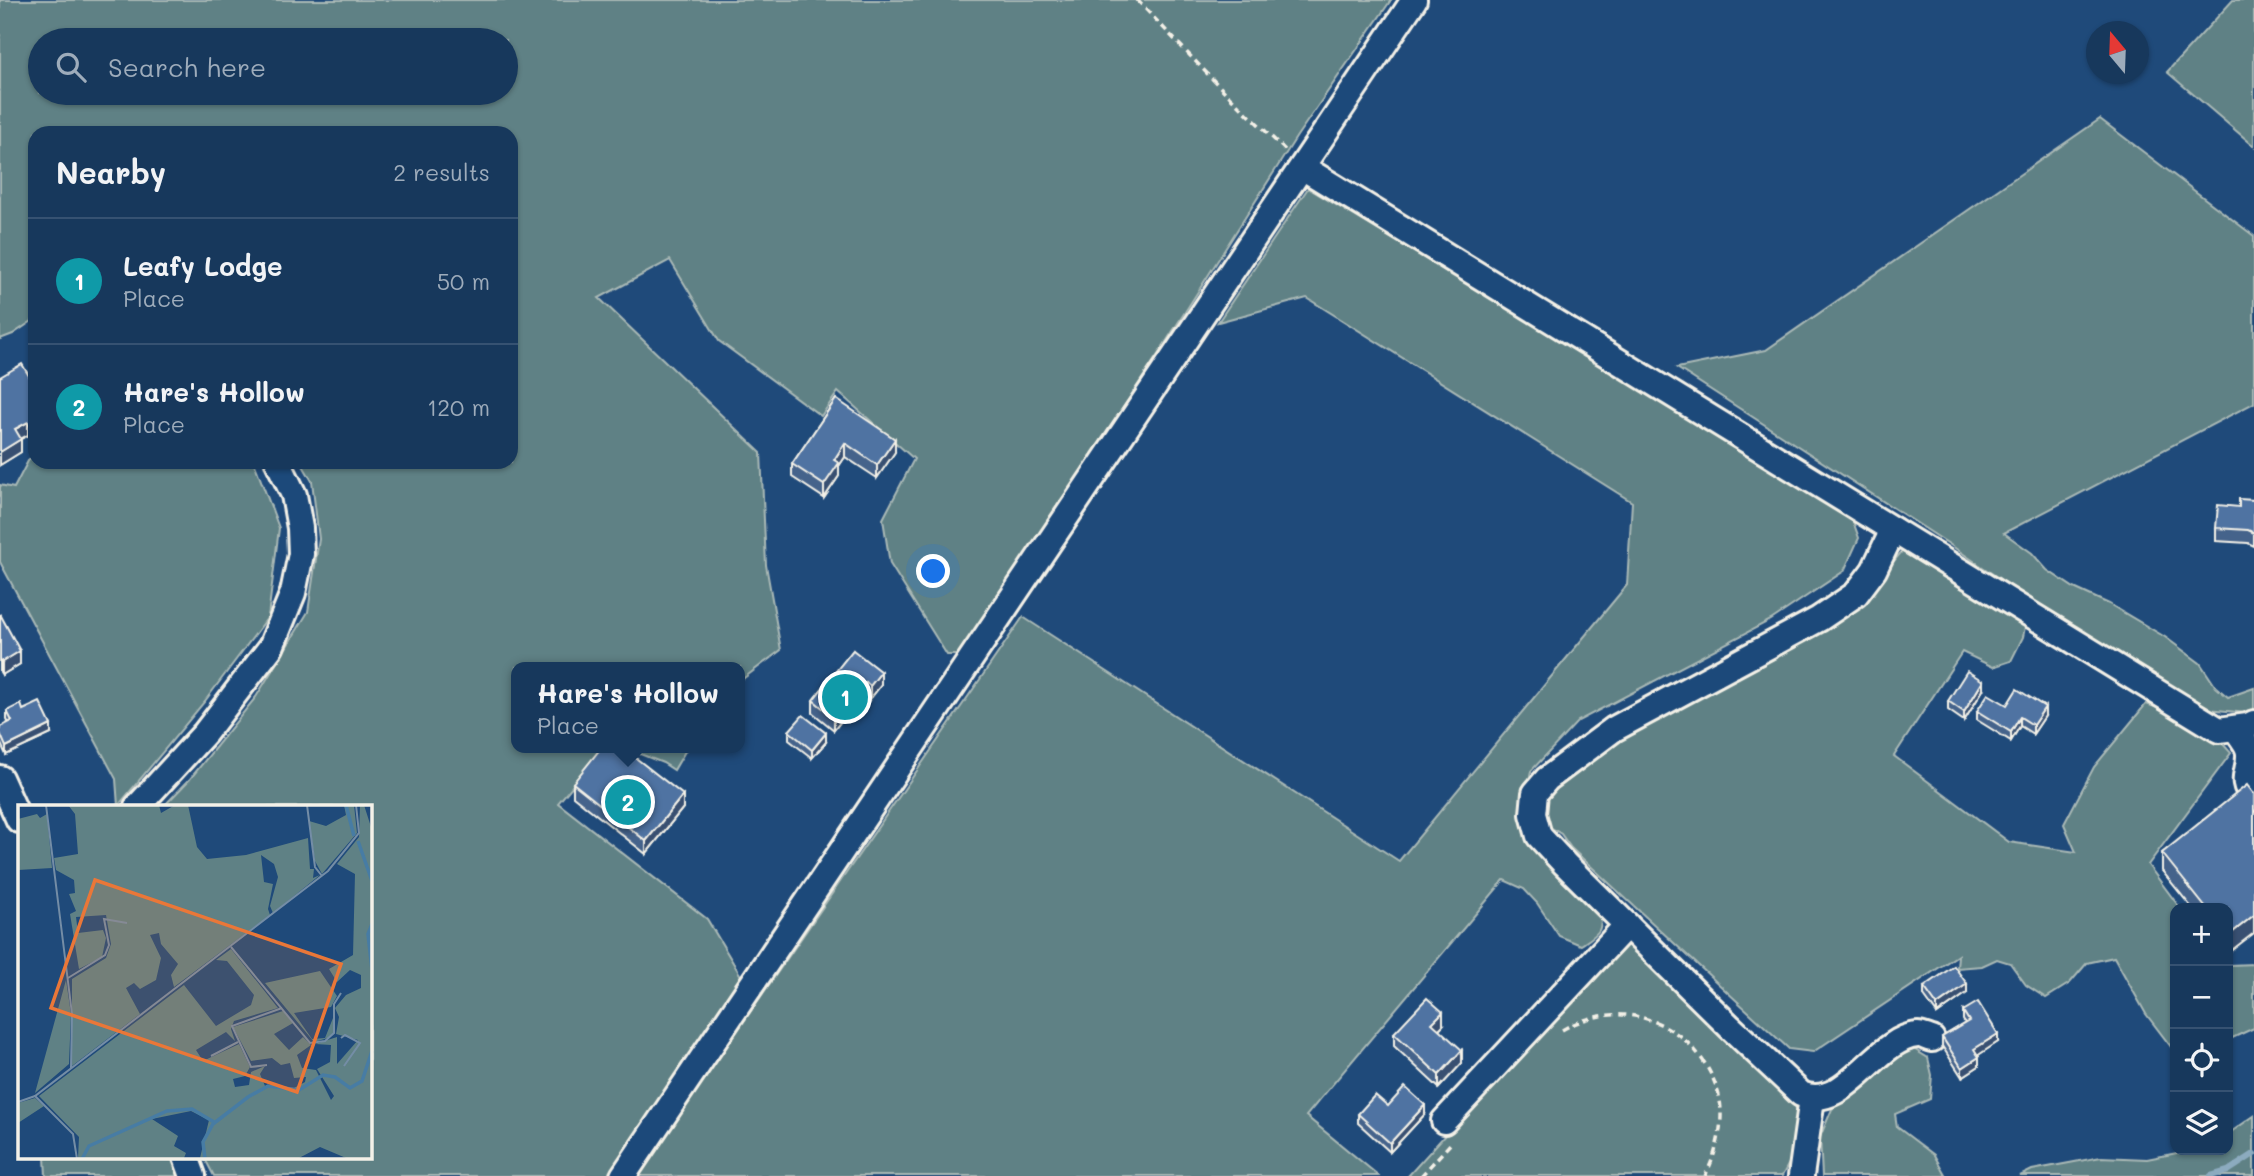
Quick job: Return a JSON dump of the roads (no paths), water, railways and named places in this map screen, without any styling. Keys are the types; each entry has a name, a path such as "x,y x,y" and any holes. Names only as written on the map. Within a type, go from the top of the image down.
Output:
{"street":[{"path":"623,1176 1414,0"},
{"path":"1302,167 2218,730 2244,725 2249,754 2244,779 2254,798"},
{"path":"138,805 205,733 271,647 293,593 301,554 294,495 281,469"},
{"path":"1892,530 1874,570 1856,594 1819,619 1614,729 1547,779 1535,793 1532,814 1539,836 1801,1094 1812,1098 1829,1096 1898,1041 1918,1034 1932,1039"},
{"path":"0,778 18,818"},
{"path":"1450,1129 1627,925"},
{"path":"1801,1176 1812,1098"},
{"path":"186,1158 194,1176"}],"waterway":[{"path":"2211,1176 2228,1171 2254,1154"}],"place":[{"name":"Leafy Lodge","path":"845,697"},
{"name":"Hare's Hollow","path":"628,802"}]}
